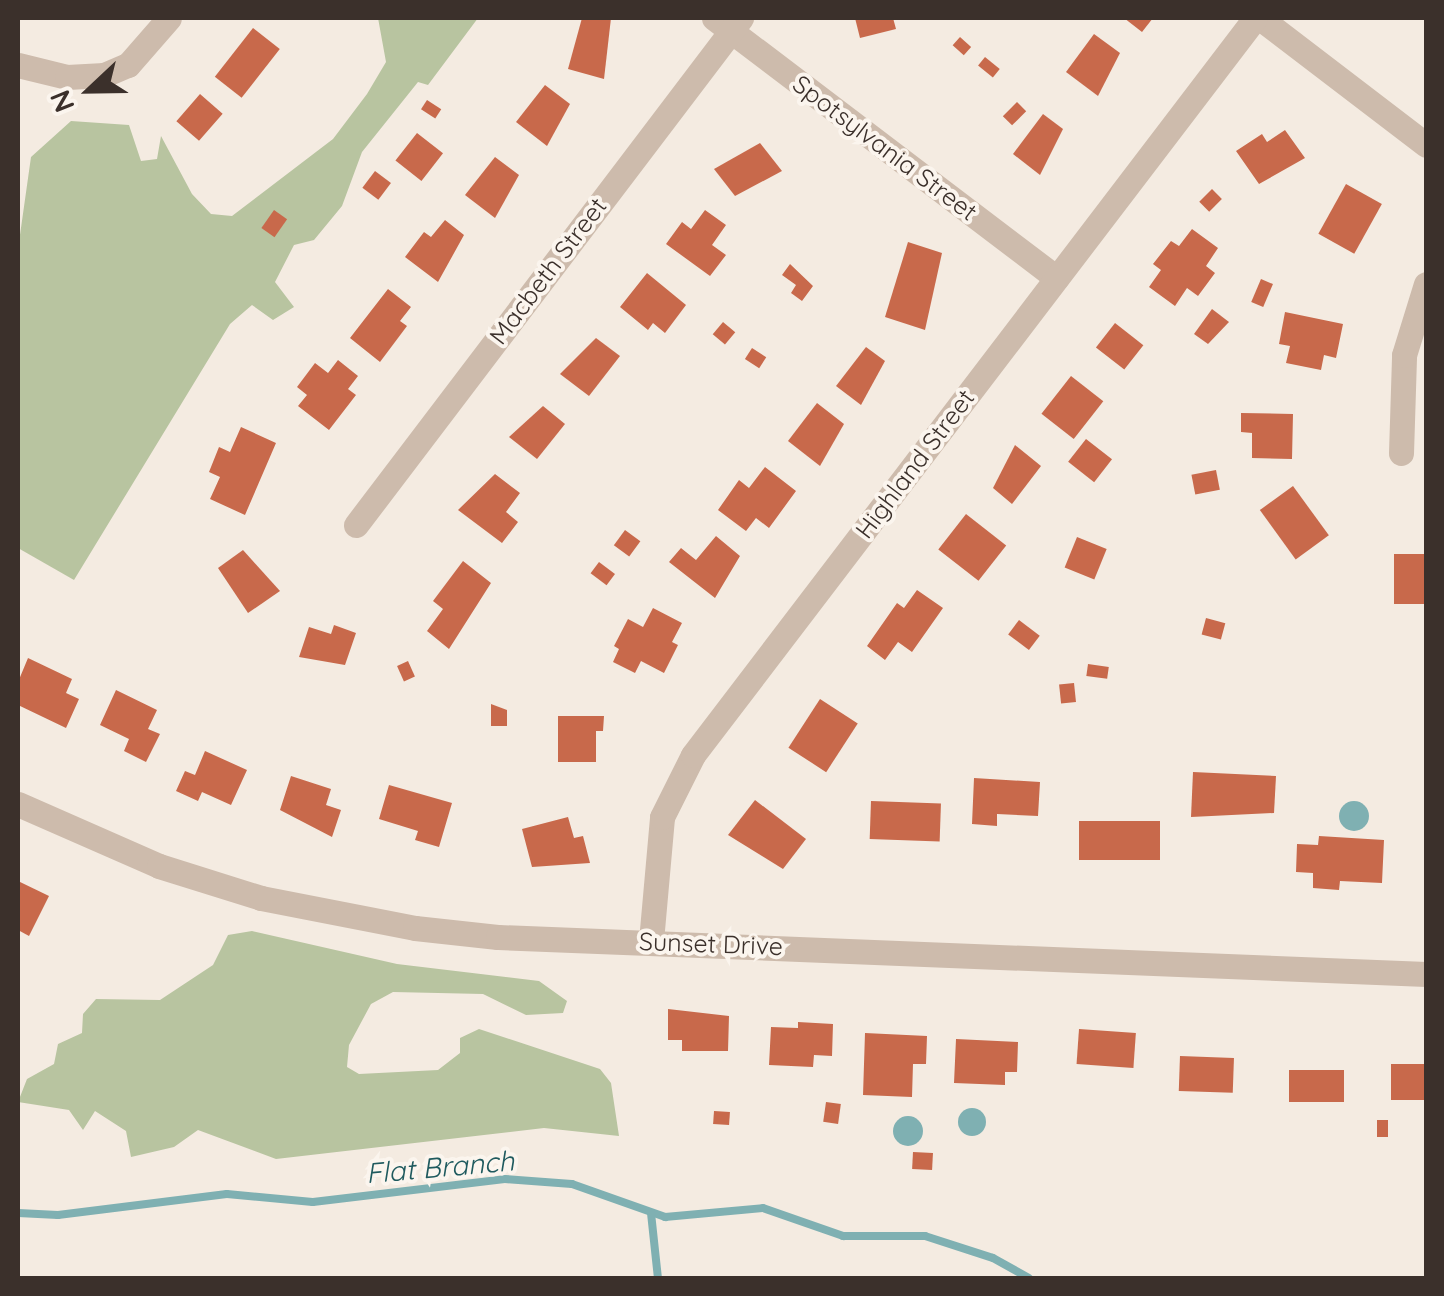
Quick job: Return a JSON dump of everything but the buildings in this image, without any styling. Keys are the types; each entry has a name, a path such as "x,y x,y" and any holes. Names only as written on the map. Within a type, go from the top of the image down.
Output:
{"street":[{"path":"18,64 89,77 128,65 169,18"},
{"path":"1257,18 1426,145"},
{"name":"Highland Street","path":"651,942 656,844 674,784 1257,18"},
{"name":"Spotsylvania Street","path":"728,22 1056,278"},
{"name":"Macbeth Street","path":"356,525 728,22"},
{"path":"1401,453 1404,355 1426,284"},
{"name":"Sunset Drive","path":"18,804 159,866 312,910 498,936 1426,974"}],"green space":[{"path":"378,18 478,18 428,85 418,82 362,152 342,206 314,240 294,245 275,282 294,307 273,320 252,305 230,324 74,580 18,548 18,249 31,157 71,121 129,125 141,161 157,159 161,136 192,194 211,214 232,216 333,139 367,94 386,62"},
{"path":"252,931 397,964 539,981 567,1001 563,1013 526,1015 483,994 393,992 371,1004 349,1045 347,1067 359,1074 438,1070 460,1053 460,1038 479,1029 600,1069 611,1083 619,1136 544,1128 276,1159 198,1130 174,1147 131,1157 126,1131 95,1111 83,1130 69,1110 18,1102 27,1079 54,1064 58,1044 82,1033 83,1014 96,999 160,1000 213,965 228,935"}],"water":[{"path":"1354,801 1364,806 1369,816 1364,826 1354,831 1344,826 1339,816 1344,806"},
{"path":"972,1108 982,1112 986,1122 982,1132 972,1136 962,1132 958,1122 962,1112"},
{"path":"908,1116 919,1120 923,1131 919,1142 908,1146 897,1142 893,1131 897,1120"}],"waterway":[{"name":"Flat Branch","path":"18,1213 58,1215 227,1194 313,1202 505,1179 572,1184 665,1217 763,1208 843,1236 925,1236 993,1258 1029,1278"},
{"path":"651,1213 658,1278"}]}
